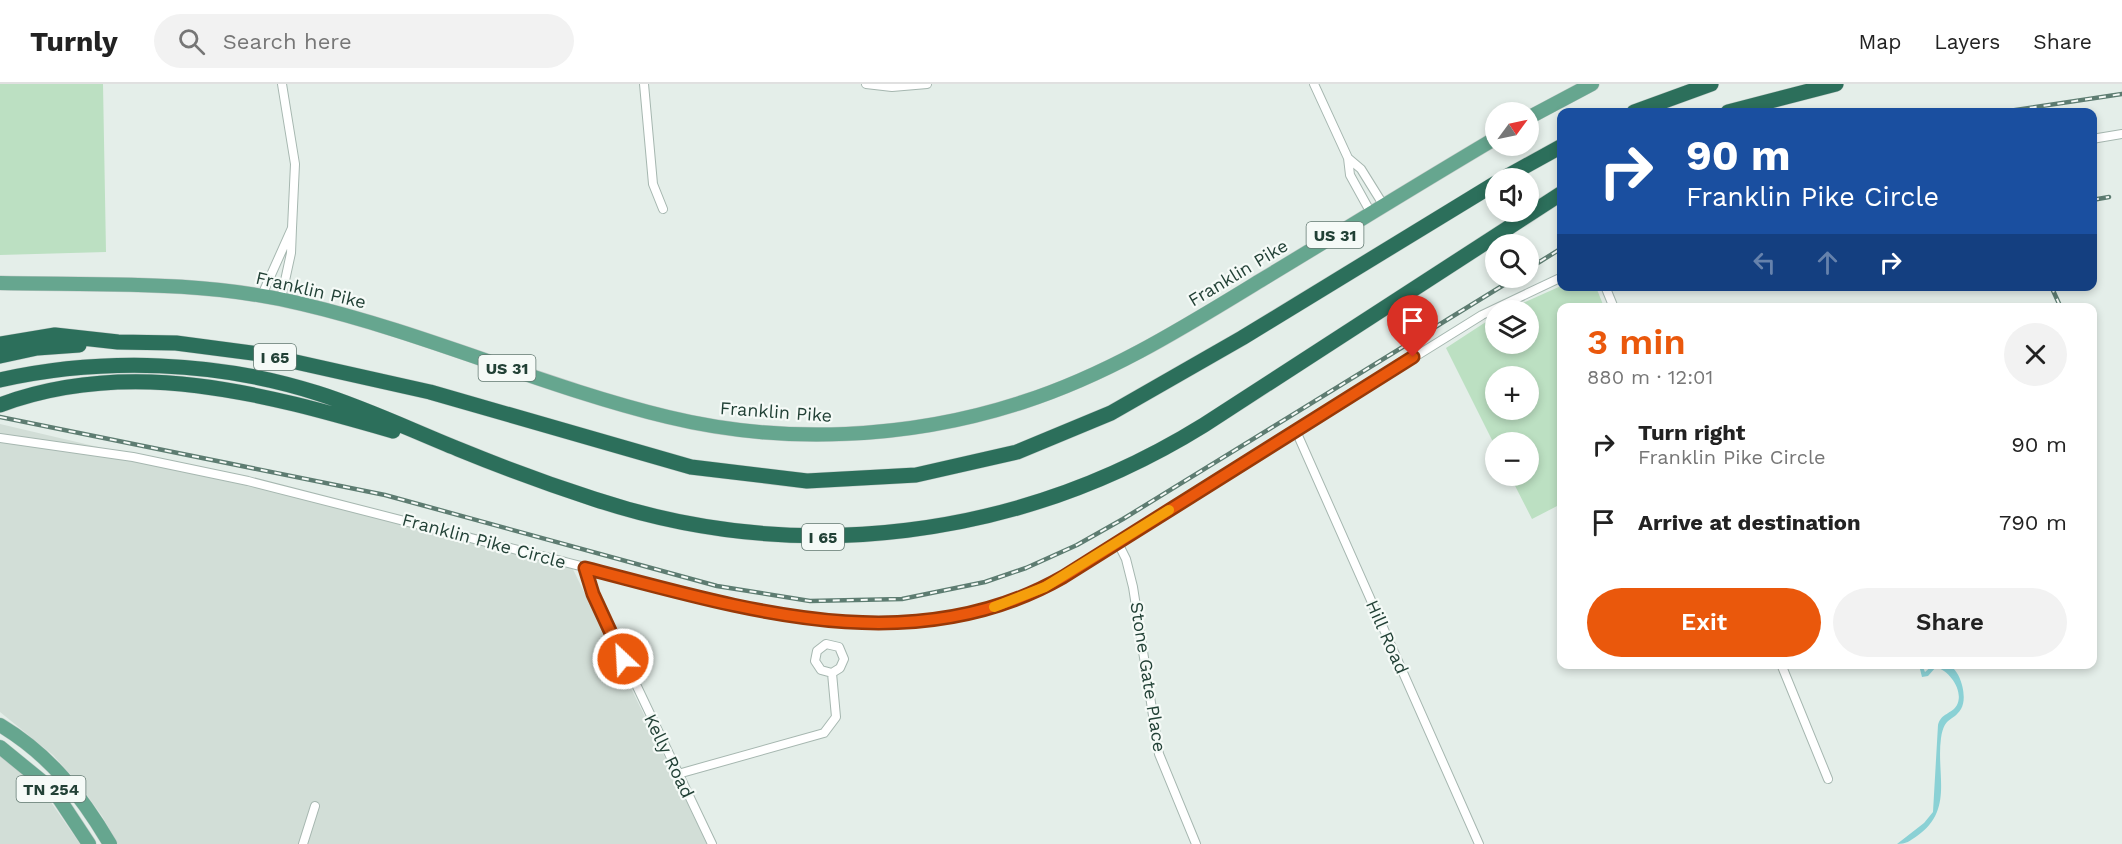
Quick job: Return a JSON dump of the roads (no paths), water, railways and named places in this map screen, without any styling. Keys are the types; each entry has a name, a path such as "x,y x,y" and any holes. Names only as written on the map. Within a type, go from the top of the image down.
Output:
{"highway":[{"path":"1645,108 1711,84"},
{"path":"1743,108 1836,84"},
{"path":"1522,168 1557,149"},
{"name":"I 65","path":"0,356 38,348 118,342 176,343 260,354 430,392 691,467 807,481 916,475 1017,452 1111,413 1252,332 1485,190"},
{"name":"I 65","path":"0,380 85,367 133,366 181,368 243,375 330,397 459,449 602,502 669,520 725,530 835,537 905,532 973,520 1027,506 1079,488 1168,446 1557,196"},
{"path":"0,344 55,335 118,342"},
{"path":"0,405 30,395 80,385 114,382 174,383 216,387 297,403 459,449"}],"main road":[{"path":"1539,112 1592,84"},
{"name":"Franklin Pike","path":"0,283 191,287 281,299 349,316 594,397 672,418 722,428 769,432 835,435 876,432 941,423 992,411 1092,376 1169,336 1485,145"},
{"name":"TN 254","path":"0,725 37,750 71,783 110,844"},
{"name":"TN 254","path":"0,747 54,792 89,844"}],"street":[{"path":"281,299 291,253 296,190 294,157 282,84"},
{"path":"644,84 653,184 663,209"},
{"path":"866,84 892,87 927,84"},
{"path":"1314,84 1348,158 1350,175 1371,213"},
{"path":"2097,138 2122,134"},
{"path":"1348,158 1361,169 1384,206"},
{"path":"262,296 292,228"},
{"name":"Franklin Pike Circle","path":"0,438 133,457 248,481 768,614 836,623 884,624 963,614 1020,598 1045,587 1482,315 1557,279"},
{"name":"Hill Road","path":"1296,431 1479,844"},
{"name":"Stone Gate Place","path":"1118,543 1126,559 1133,587 1158,754 1196,844"},
{"name":"Kelly Road","path":"585,568 593,594 712,844"},
{"path":"1783,669 1828,778"},
{"path":"678,774 824,733 836,717 832,673"},
{"path":"303,844 315,806"}],"water":[{"path":"1920,669 1924,669 1925,672 1934,669 1928,676 1922,677"},
{"path":"1941,669 1954,669 1956,672 1962,684 1964,698 1961,709 1947,722 1941,738 1940,803 1936,815 1928,826 1908,842 1897,844 1924,823 1933,812 1938,725 1942,718 1955,708 1959,700 1957,688"}],"railway":[{"path":"2029,108 2122,94"},
{"path":"2097,199 2109,197"},
{"path":"1539,262 1557,251"},
{"path":"0,417 385,495 717,586 810,601 902,599 985,582 1026,568 1077,545 1499,288"},
{"path":"2053,291 2059,303"}]}
